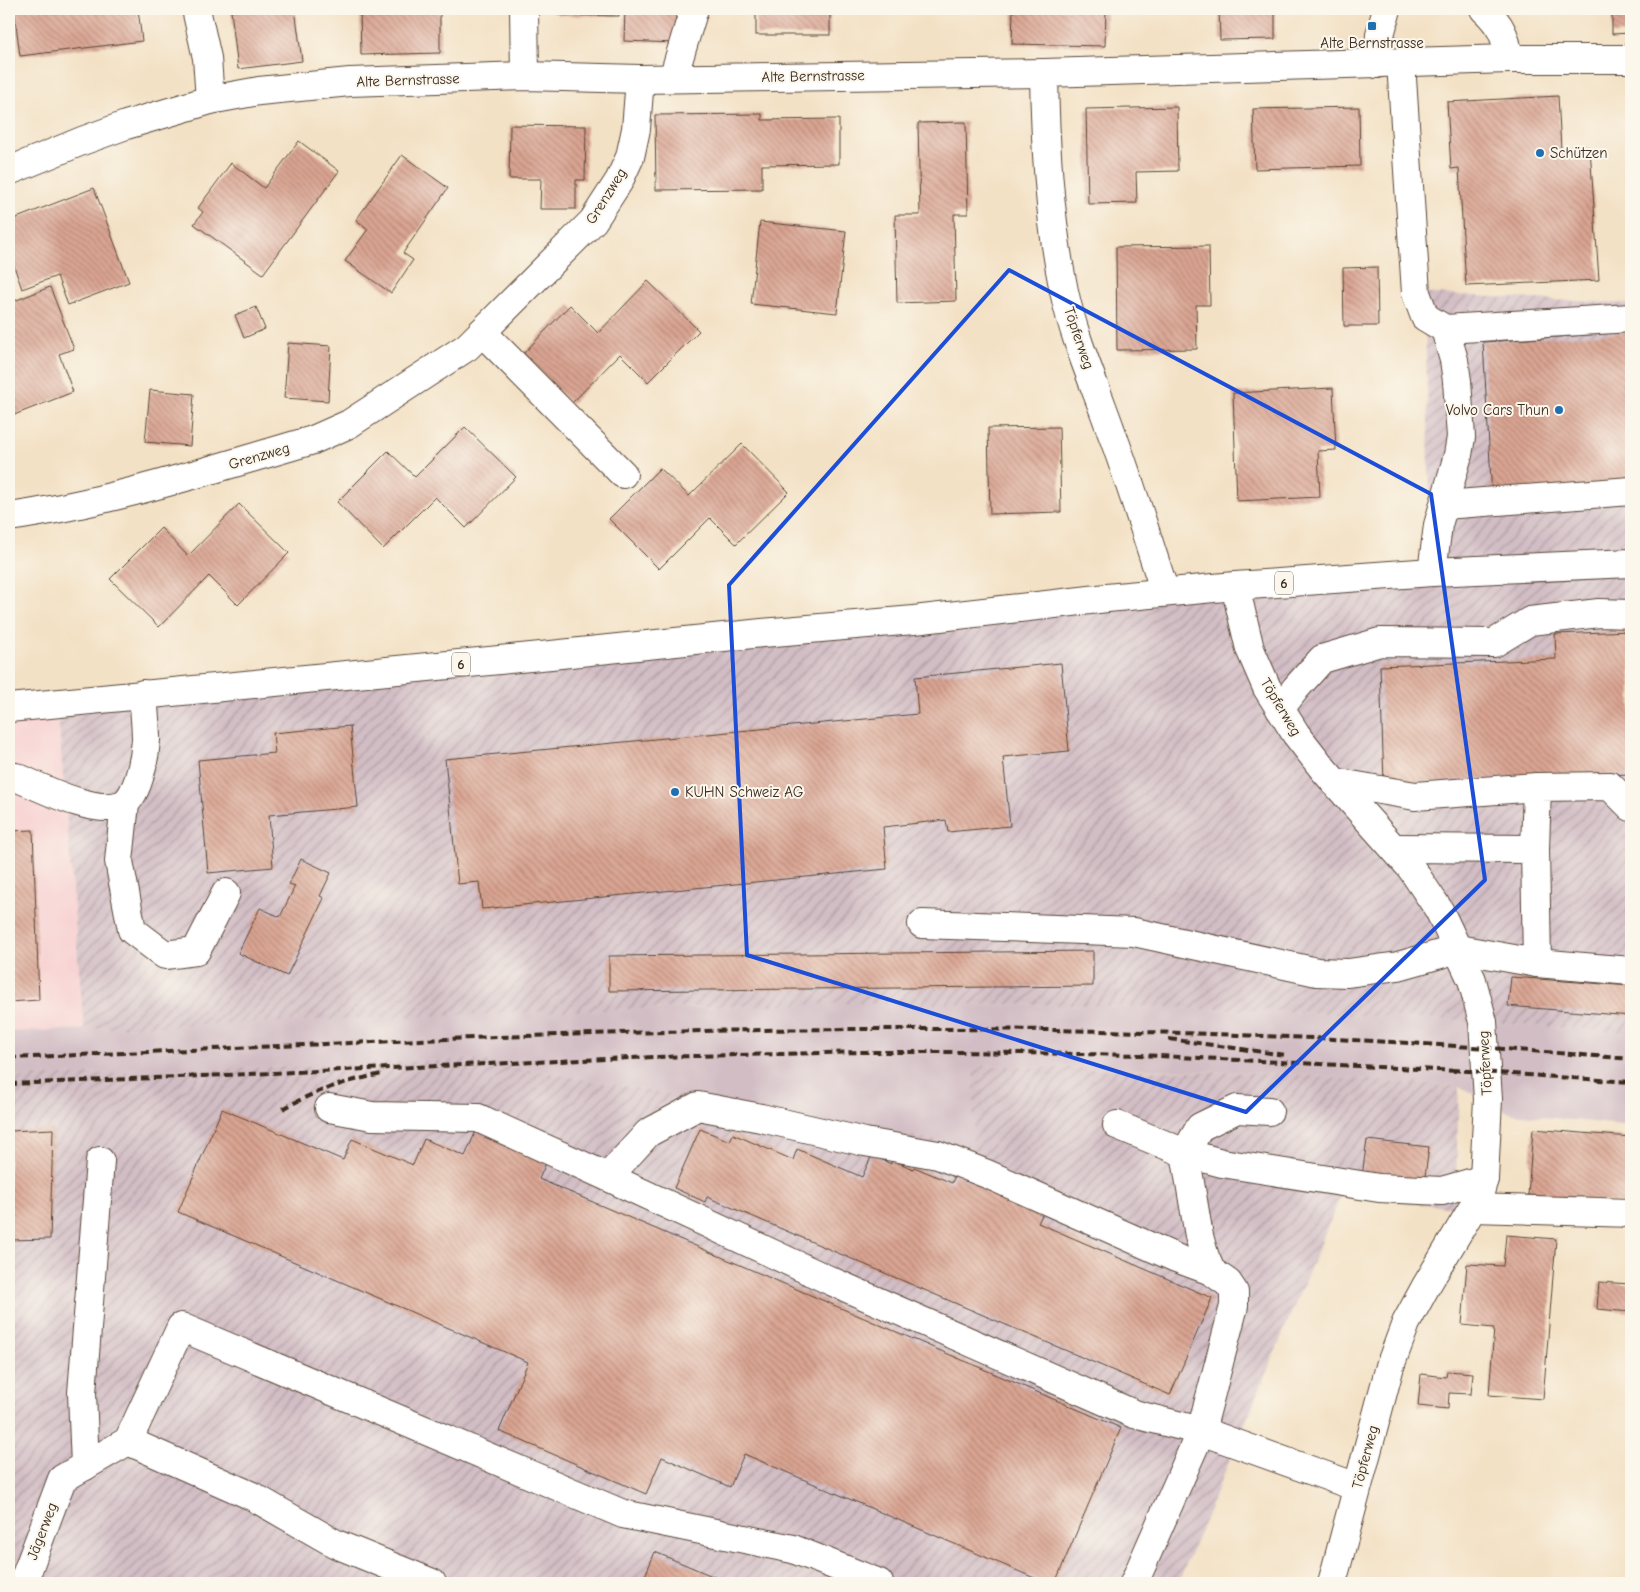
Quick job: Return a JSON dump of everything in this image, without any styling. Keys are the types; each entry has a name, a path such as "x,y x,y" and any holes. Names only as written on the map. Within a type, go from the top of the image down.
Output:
{"street":[{"path":"196,9 207,58 210,100"},
{"path":"524,9 525,76"},
{"path":"674,78 694,9"},
{"path":"1387,9 1380,34 1389,64 1416,293 1425,317 1446,329 1631,318"},
{"path":"1484,9 1501,28 1506,40 1510,60"},
{"name":"Alte Bernstrasse","path":"9,171 126,125 210,100 259,91 312,85 525,76 640,79 1044,73 1510,60 1631,59"},
{"name":"Töpferweg","path":"1044,73 1044,112 1051,207 1064,290 1071,321 1123,462 1165,592"},
{"name":"Grenzweg","path":"9,516 55,510 151,486 332,433 467,348 593,221 619,181 630,157 636,129 640,79"},
{"path":"1432,572 1435,539 1458,455 1461,437 1454,360 1446,329"},
{"path":"482,332 623,474"},
{"path":"1444,505 1631,491"},
{"name":"6","path":"9,708 762,633 914,620 1165,592 1432,572 1631,563"},
{"name":"Töpferweg","path":"1234,586 1250,649 1267,688 1296,734 1334,782 1411,868 1439,910 1472,980 1483,1022 1488,1098 1484,1179 1478,1199 1406,1323 1390,1366 1332,1583"},
{"path":"1280,709 1322,659 1380,642 1494,643 1530,621 1599,613 1631,614"},
{"path":"9,776 16,777 77,802 109,807 125,803 132,796 139,780 144,756 146,732 143,694"},
{"path":"1334,782 1415,796 1537,787 1610,786 1631,807"},
{"path":"1537,787 1535,849 1537,963"},
{"path":"125,803 119,861 132,930 165,955 196,950 226,893"},
{"path":"1394,848 1535,849"},
{"path":"922,924 1134,932 1317,972 1348,972 1398,966 1458,950 1537,963 1631,971"},
{"path":"608,1177 648,1133 698,1106 761,1118 865,1142 938,1155 987,1174 1176,1258 1212,1271 1228,1283 1234,1292 1234,1306 1201,1431 1134,1583"},
{"path":"329,1108 372,1116 478,1118 831,1281 1134,1414 1201,1431 1357,1487"},
{"path":"1212,1271 1205,1257 1199,1236 1186,1153 1200,1127 1237,1109 1269,1111"},
{"path":"1117,1125 1186,1153 1222,1163 1378,1188 1442,1191 1484,1179"},
{"path":"73,1472 82,1393 100,1161"},
{"path":"1473,1208 1631,1213"},
{"path":"73,1472 128,1441 181,1327 623,1514 793,1549 876,1583"},
{"path":"128,1441 252,1496 336,1544 432,1583"},
{"name":"Jägerweg","path":"22,1583 73,1472"}],"highlighted area":[{"path":"1009,270 1431,494 1485,880 1246,1112 747,955 729,585"}],"shaded area":[{"path":"1416,293 1631,304 1631,1033 1483,1022 1273,1011 965,1004 697,1007 84,1029 57,702 1432,571 1425,317"},
{"path":"57,702 84,1029 9,1032 9,708"},
{"path":"857,1003 1067,1005 1273,1011 1483,1022 1631,1033 1631,1126 1512,1114 1459,1086 1281,1074 1137,1069 974,1065 973,1146 469,1059 9,1077 9,1032 537,1012"},
{"path":"469,1059 972,1146 974,1065 1281,1074 1459,1086 1455,1208 1341,1195 1178,1583 9,1583 9,1077"}],"building":[{"path":"14,9 138,9 142,41 20,56"},
{"path":"295,9 302,61 238,69 231,11"},
{"path":"360,9 440,9 440,53 361,55"},
{"path":"558,9 619,9 619,16 558,15"},
{"path":"625,9 676,9 675,43 624,41"},
{"path":"756,9 830,9 830,35 756,35"},
{"path":"1013,9 1106,9 1105,46 1012,44"},
{"path":"1219,9 1275,9 1275,39 1220,40"},
{"path":"1612,9 1631,9 1631,33 1612,34"},
{"path":"1558,96 1561,150 1590,148 1599,280 1466,286 1459,168 1451,169 1447,102"},
{"path":"1177,107 1178,171 1136,172 1137,203 1088,204 1086,109"},
{"path":"1359,107 1360,166 1255,169 1253,109"},
{"path":"762,114 762,120 839,119 839,164 762,165 762,189 656,190 655,115"},
{"path":"966,122 968,214 954,214 956,301 897,303 895,215 920,215 918,123"},
{"path":"510,125 586,126 585,180 576,180 576,209 540,209 541,179 509,179"},
{"path":"299,141 339,171 263,274 194,224 203,212 198,208 231,163 264,188"},
{"path":"402,155 448,188 403,253 413,260 391,293 345,261 368,229 356,220"},
{"path":"94,188 129,282 68,305 57,276 22,289 9,252 9,221"},
{"path":"760,222 846,231 837,313 751,304"},
{"path":"1209,246 1210,305 1196,305 1197,349 1117,350 1116,247"},
{"path":"1377,267 1378,326 1344,326 1343,268"},
{"path":"648,281 699,331 648,382 620,354 571,404 521,356 570,305 598,333"},
{"path":"50,287 74,349 59,354 73,392 9,417 9,303"},
{"path":"256,307 265,329 244,338 235,315"},
{"name":"Volvo Cars Thun","path":"1631,332 1631,477 1571,492 1492,497 1483,342"},
{"path":"288,343 331,346 328,401 284,398"},
{"path":"1333,388 1336,450 1318,451 1320,497 1237,501 1233,393"},
{"path":"150,390 194,394 190,446 145,442"},
{"path":"465,427 516,477 466,528 435,497 383,549 337,502 388,451 415,477"},
{"path":"1059,427 1061,512 990,514 988,428"},
{"path":"742,444 789,492 736,544 710,518 659,569 609,519 660,468 689,496"},
{"path":"239,504 289,553 238,605 209,576 159,627 110,579 161,528 188,556"},
{"path":"1631,631 1631,774 1384,783 1380,666 1556,659 1555,634"},
{"path":"1061,663 1069,751 1003,757 1010,826 948,832 946,820 883,827 887,869 482,909 479,882 458,884 445,759 918,714 915,677"},
{"path":"350,726 358,807 269,815 273,867 208,873 198,760 275,753 273,733"},
{"path":"33,830 39,1000 9,1002 9,831"},
{"path":"301,859 331,873 320,896 324,898 287,976 238,953 260,908 280,917 295,886 289,884"},
{"path":"1093,951 1093,986 609,991 609,956"},
{"path":"1511,977 1631,986 1631,1016 1508,1006"},
{"path":"222,1109 343,1160 352,1139 413,1165 424,1139 465,1156 476,1131 547,1161 539,1179 1121,1428 1055,1583 1046,1583 744,1454 730,1487 662,1457 646,1494 499,1431 528,1362 178,1212"},
{"path":"53,1129 50,1239 9,1240 9,1131"},
{"path":"700,1129 730,1141 733,1134 793,1160 797,1149 862,1177 872,1155 891,1164 892,1160 913,1169 914,1167 952,1183 955,1175 1043,1213 1038,1223 1212,1298 1170,1395 707,1197 705,1202 674,1188"},
{"path":"1533,1129 1631,1137 1631,1204 1528,1195"},
{"path":"1367,1140 1429,1147 1424,1184 1362,1176"},
{"path":"1506,1235 1556,1239 1543,1399 1489,1395 1494,1328 1462,1325 1467,1264 1503,1266"},
{"path":"1599,1282 1631,1284 1631,1312 1597,1309"},
{"path":"1447,1371 1473,1373 1471,1394 1449,1393 1448,1409 1418,1406 1421,1374 1446,1377"},
{"path":"655,1552 729,1583 642,1583"}],"railway":[{"path":"9,1058 544,1035 758,1030 961,1029 1249,1035 1536,1051 1631,1059"},
{"path":"1169,1039 1285,1055"},
{"path":"9,1084 654,1057 863,1052 1140,1055 1458,1071"},
{"path":"1452,1070 1631,1082"},
{"path":"283,1109 331,1087 382,1074"}],"place":[{"name":"Alte Bernstrasse","path":"1372,26"},
{"name":"Schützen","path":"1540,153"},
{"name":"Volvo Cars Thun","path":"1559,410"},
{"name":"KUHN Schweiz AG","path":"675,792"}]}
